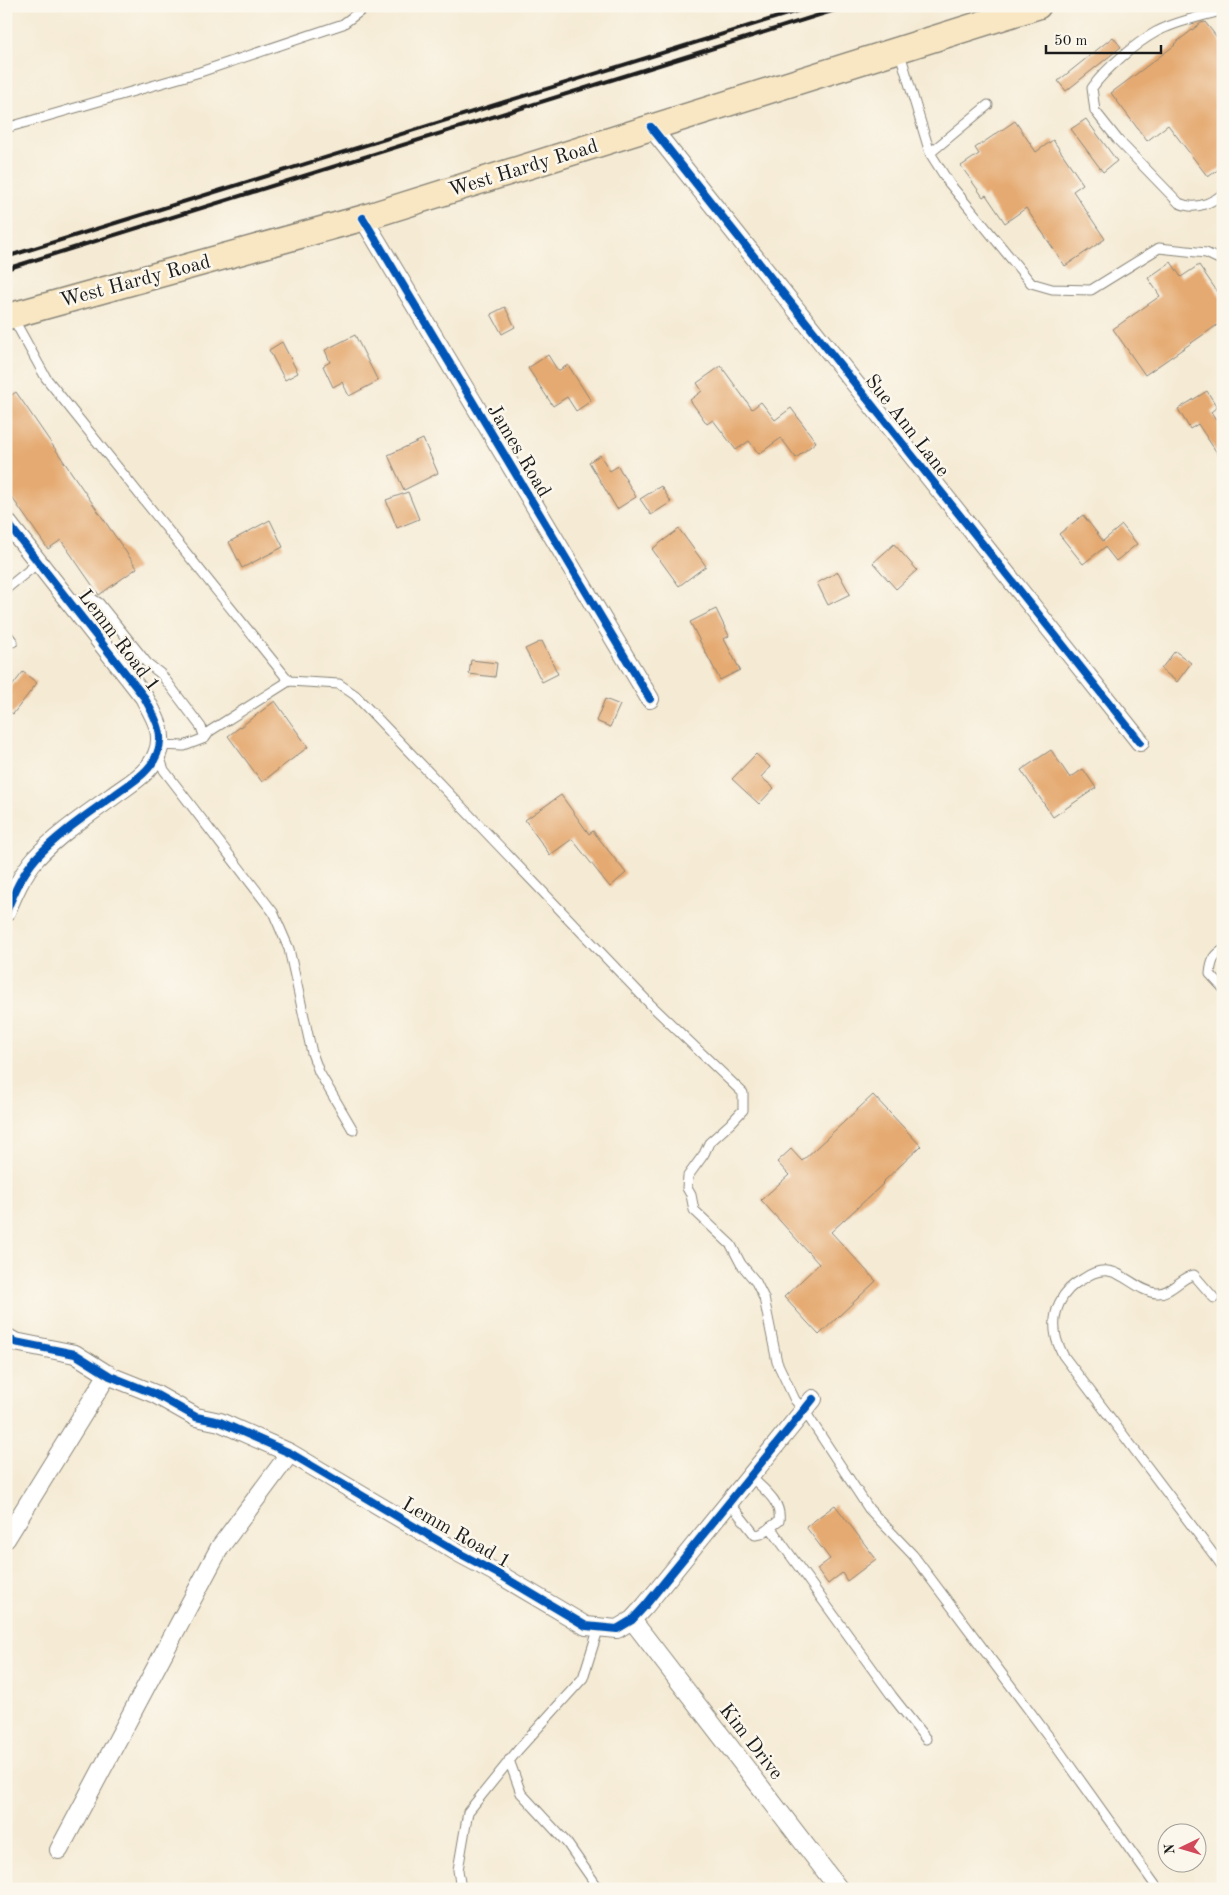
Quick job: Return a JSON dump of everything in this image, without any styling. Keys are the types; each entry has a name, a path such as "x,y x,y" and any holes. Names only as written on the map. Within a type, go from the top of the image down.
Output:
{"main road":[{"name":"West Hardy Road","path":"9,316 363,218 1038,6"}],"street":[{"name":"Sue Ann Lane","path":"651,127 1140,742"},
{"name":"James Road","path":"363,218 650,699"},
{"name":"Lemm Road 1","path":"6,521 144,698 159,725 161,738 159,749"},
{"path":"6,912 23,876 36,859 80,821 146,771 159,749"},
{"name":"Lemm Road 1","path":"6,1337 15,1342 75,1354 108,1374 155,1394 196,1417 220,1422 290,1453 586,1626 617,1629 632,1620 645,1606 808,1404"},
{"path":"6,1539 108,1374"},
{"path":"58,1850 220,1547 290,1453"},
{"name":"Kim Drive","path":"632,1620 839,1889"}],"lane":[{"path":"6,128 200,72 343,24 367,6"},
{"path":"1223,10 1157,32 1100,76 1092,88 1095,111 1118,140 1179,203 1188,207 1202,205 1216,200 1223,194"},
{"path":"899,50 930,153 949,183 1031,283 1052,289 1091,290 1159,248 1206,253 1223,261"},
{"path":"930,153 988,105"},
{"path":"9,316 46,378 289,681"},
{"path":"6,589 39,562"},
{"path":"75,608 81,600 88,596 99,603 146,663 161,674 201,727 205,738"},
{"path":"6,633 13,642"},
{"path":"353,1130 319,1072 312,1053 289,948 273,912 164,770 159,749 184,746 205,738 210,731 289,681 339,684 355,695 645,998 743,1093 743,1110 709,1143 704,1154 688,1176 688,1188 694,1210 731,1245 741,1264 756,1282 764,1298 776,1362 795,1400 808,1404 869,1509 914,1555 1055,1745 1158,1889"},
{"path":"1223,950 1217,953 1211,963 1210,974 1223,988"},
{"path":"1214,1298 1194,1275 1186,1276 1163,1293 1157,1293 1148,1291 1109,1270 1098,1272 1073,1284 1062,1295 1057,1307 1056,1339 1063,1355 1223,1567"},
{"path":"729,1502 756,1535 761,1534 779,1521 780,1513 775,1500 750,1476"},
{"path":"770,1527 892,1696 926,1739"},
{"path":"461,1889 458,1870 468,1812 509,1760 582,1678 599,1627"},
{"path":"509,1760 521,1792 568,1843 599,1889"}],"building":[{"path":"1205,22 1223,45 1223,166 1208,177 1168,125 1147,141 1111,93 1201,23"},
{"path":"1113,37 1121,47 1066,91 1058,81"},
{"path":"1086,119 1117,161 1103,172 1071,129"},
{"path":"1015,121 1036,152 1053,140 1083,184 1073,191 1105,239 1065,266 1026,208 1005,223 986,195 983,197 961,166 979,154 975,148"},
{"path":"1171,262 1181,277 1199,265 1223,300 1223,321 1145,375 1113,329 1160,296 1148,278"},
{"path":"505,307 515,327 502,334 491,314"},
{"path":"355,335 378,381 349,396 342,382 333,387 323,366 330,362 325,350"},
{"path":"282,342 298,373 285,380 269,350"},
{"path":"548,355 558,371 568,365 591,401 576,411 567,397 553,406 528,368"},
{"path":"721,366 752,409 761,402 775,420 791,408 816,442 796,458 781,438 759,454 749,441 736,450 713,420 707,424 690,400 702,391 697,383"},
{"path":"1207,391 1217,407 1211,412 1223,430 1223,462 1198,424 1190,429 1178,409"},
{"path":"16,392 137,568 99,595 61,540 48,549 6,489 6,399"},
{"path":"423,439 438,473 404,490 388,455"},
{"path":"600,455 610,471 618,466 636,497 617,509 589,462"},
{"path":"661,486 671,502 651,515 640,499"},
{"path":"408,492 419,519 397,528 386,500"},
{"path":"1083,515 1103,541 1122,525 1137,544 1116,561 1105,547 1083,564 1059,534"},
{"path":"270,520 283,547 242,568 229,542"},
{"path":"679,529 706,566 679,586 652,549"},
{"path":"894,544 917,570 896,589 873,563"},
{"path":"838,572 850,594 828,605 817,583"},
{"path":"716,609 729,636 724,639 740,670 720,680 690,622"},
{"path":"542,641 558,674 542,682 525,649"},
{"path":"1175,651 1191,663 1177,682 1161,669"},
{"path":"471,660 497,663 495,677 469,674"},
{"path":"23,672 37,683 13,714 6,709 6,694"},
{"path":"605,699 620,705 610,727 596,721"},
{"path":"275,701 308,747 262,782 228,736"},
{"path":"1051,750 1070,778 1083,769 1096,788 1053,817 1021,770"},
{"path":"756,754 770,767 761,777 774,788 759,804 732,779"},
{"path":"561,795 589,834 593,831 626,873 610,887 572,839 550,855 525,820"},
{"path":"873,1095 921,1146 831,1232 876,1281 819,1335 784,1297 819,1264 761,1200 789,1175 777,1162 791,1149 802,1161"},
{"path":"835,1505 876,1559 847,1581 842,1573 828,1584 817,1569 830,1559 806,1527"}],"railway":[{"path":"6,257 813,6"},
{"path":"6,269 848,6"}],"cycle path":[{"path":"651,127 1140,742"},
{"path":"363,218 650,699"},
{"path":"6,521 144,697 158,725 160,739 154,761 144,772 63,833 36,858 22,877 6,912"},
{"path":"6,1337 15,1342 75,1354 110,1376 155,1394 196,1417 220,1422 290,1453 586,1626 617,1629 632,1620 645,1606 813,1399"}]}
